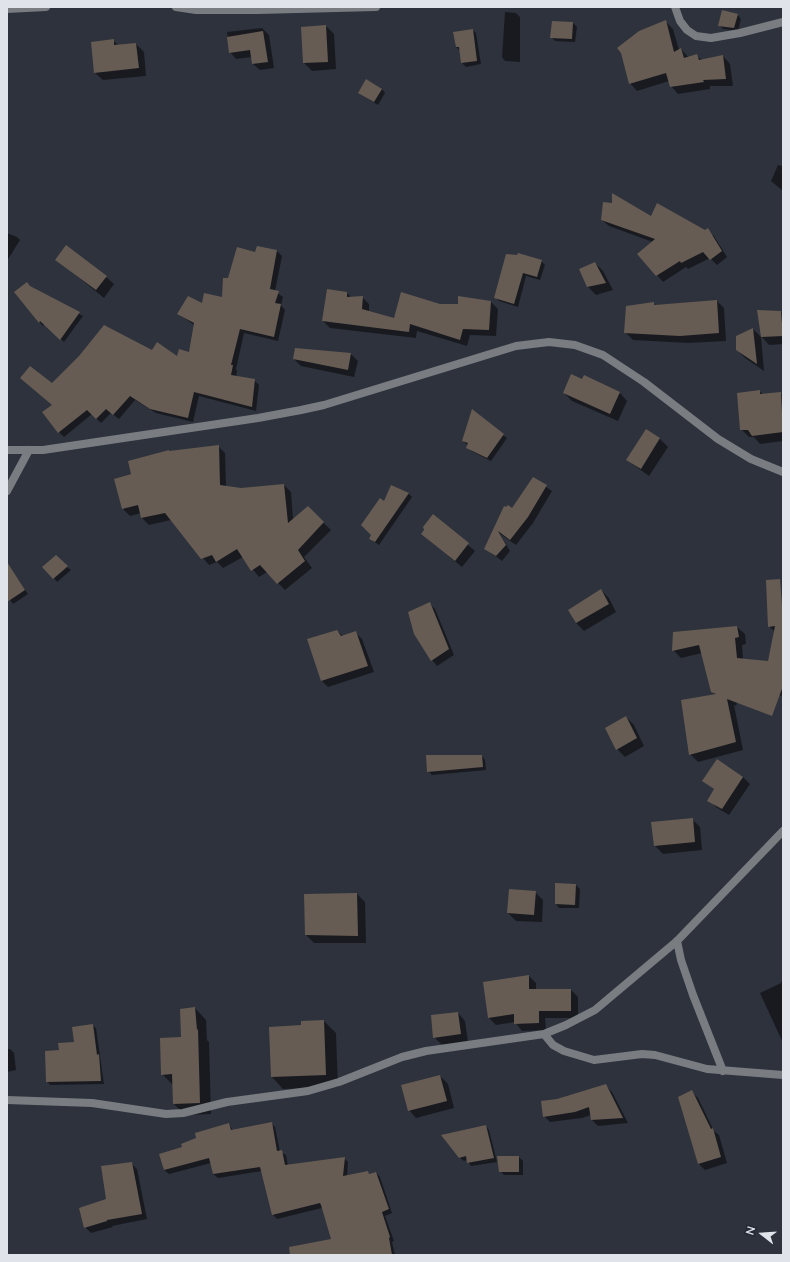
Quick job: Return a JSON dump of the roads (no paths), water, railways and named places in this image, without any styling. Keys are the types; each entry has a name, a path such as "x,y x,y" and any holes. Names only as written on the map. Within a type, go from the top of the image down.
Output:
{"street":[{"path":"7,9 46,7"},
{"path":"176,7 196,10 258,10 376,7"},
{"path":"675,7 680,21 687,30 696,36 711,38 740,33 783,22"},
{"path":"7,450 43,450 258,418 324,405 516,346 549,342 575,345 603,355 644,382 718,439 751,459 783,472"},
{"path":"7,491 29,450"},
{"path":"7,1100 92,1103 166,1114 183,1113 227,1102 263,1099 308,1091 339,1082 402,1057 426,1051 544,1034 566,1025 595,1010 677,941 783,831"},
{"path":"677,941 686,974 723,1071"},
{"path":"544,1034 553,1045 580,1057 594,1060 642,1054 655,1055 694,1067 723,1071 783,1075"}]}
